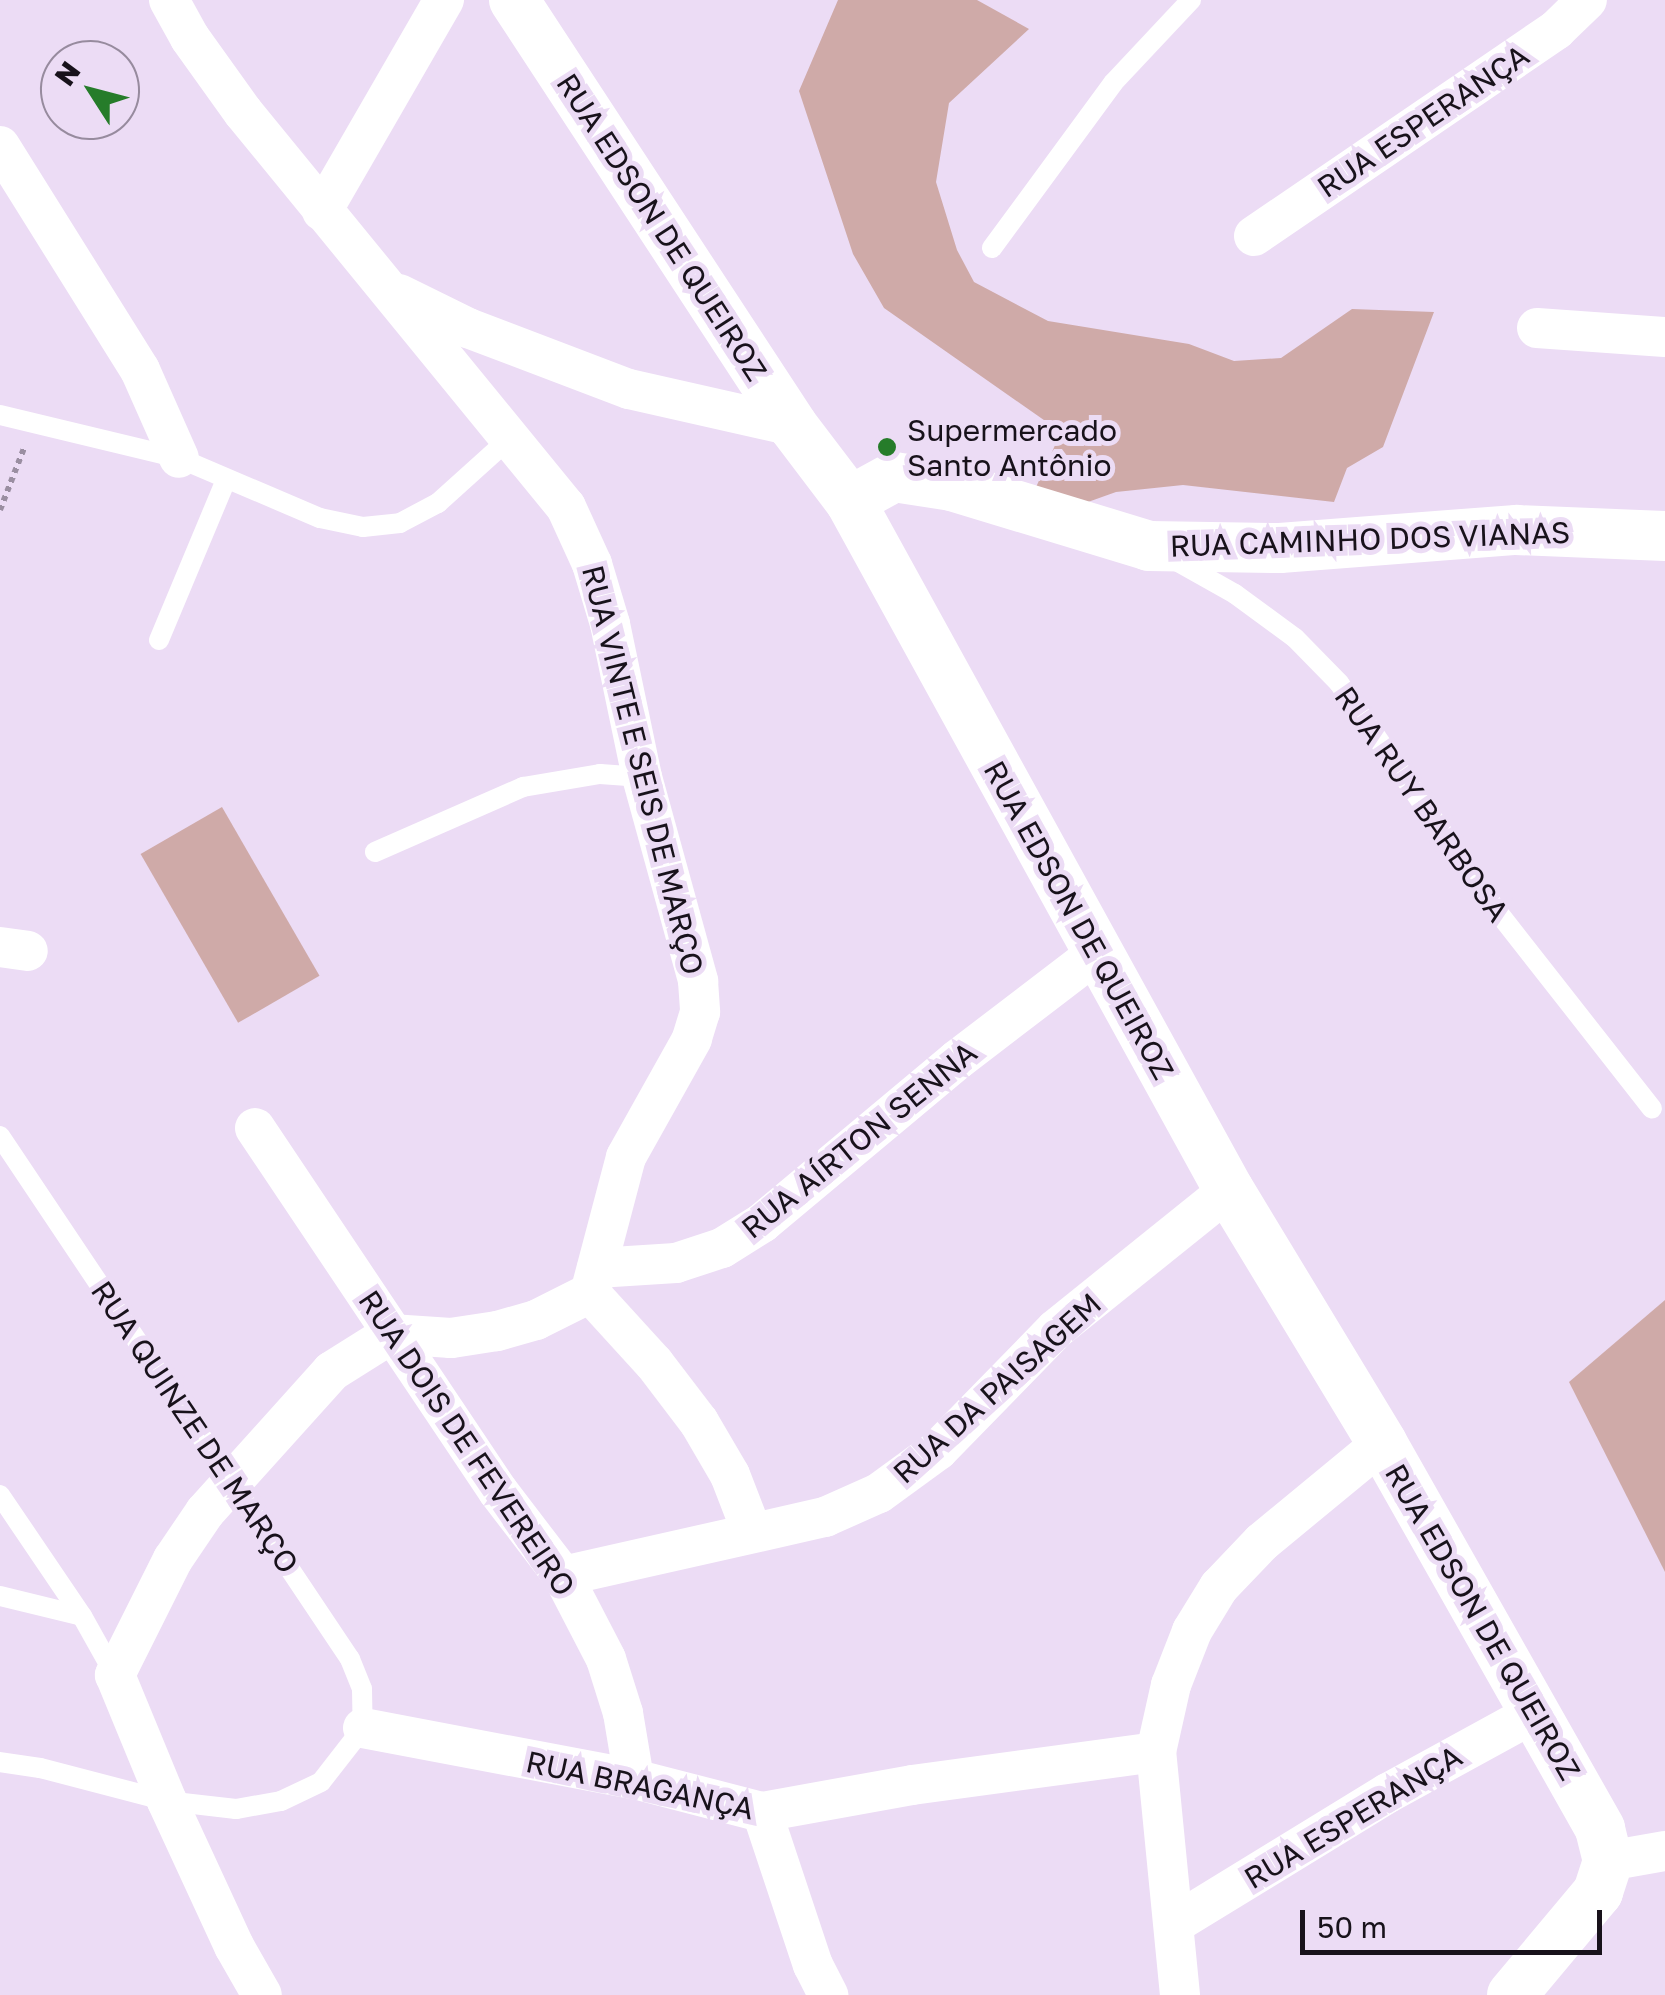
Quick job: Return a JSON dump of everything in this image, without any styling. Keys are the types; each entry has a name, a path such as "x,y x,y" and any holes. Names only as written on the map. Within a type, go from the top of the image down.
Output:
{"street":[{"name":"RUA VINTE E SEIS DE MARÇO","path":"169,0 190,38 232,97 566,507 592,564 642,777 698,981 700,1012 692,1039 626,1157 593,1280"},
{"path":"322,211 444,0"},
{"name":"RUA EDSON DE QUEIROZ","path":"514,0 793,426 850,501 1229,1190 1382,1443 1600,1828 1608,1861"},
{"name":"RUA ESPERANÇA","path":"1254,236 1556,30 1587,0"},
{"path":"0,146 140,370 179,458"},
{"path":"386,288 468,328 597,378 793,426"},
{"path":"1537,328 1665,337"},
{"name":"RUA CAMINHO DOS VIANAS","path":"850,501 894,477 952,486 1149,546 1280,548 1516,530 1665,536"},
{"name":"RUA AÍRTON SENNA","path":"593,1280 676,1262 735,1240 1097,953"},
{"name":"RUA DOIS DE FEVEREIRO","path":"255,1128 498,1491 563,1576 606,1660 622,1713 634,1779"},
{"name":"RUA DA PAISAGEM","path":"563,1576 826,1517 879,1492 938,1450 1056,1329 1229,1190"},
{"path":"262,1995 234,1946 167,1801 115,1674 173,1559 230,1480 332,1370 391,1334 451,1338 536,1320 593,1280 699,1422 730,1475 752,1532"},
{"path":"1180,1995 1156,1752 1171,1684 1192,1630 1218,1587 1262,1542 1382,1443"},
{"name":"RUA ESPERANÇA","path":"1174,1924 1388,1794 1534,1712"},
{"name":"RUA BRAGANÇA","path":"363,1728 634,1779 762,1812 912,1785 1156,1752"},
{"path":"762,1812 813,1965 828,1995"},
{"path":"1512,1995 1598,1892 1608,1861 1665,1851"}],"lane":[{"path":"992,248 1080,124 1191,0"},
{"path":"0,416 179,458 320,518 364,527 400,524 438,503 511,438"},
{"path":"159,640 226,480"},
{"name":"RUA RUY BARBOSA","path":"1149,546 1250,605 1295,638 1339,683 1497,912 1652,1109"},
{"path":"374,852 523,788 600,774 642,777"},
{"name":"RUA QUINZE DE MARÇO","path":"0,1136 350,1659 362,1689 363,1728"},
{"path":"0,1495 82,1616 115,1674"},
{"path":"0,1596 82,1616"},
{"path":"0,1762 40,1768 167,1801 236,1809 282,1801 321,1782 363,1728"}],"path":[{"path":"0,510 34,424"}],"shaded area":[{"path":"838,0 977,0 1029,29 949,103 936,182 957,250 974,282 1048,321 1189,344 1234,361 1281,358 1352,309 1434,312 1383,447 1347,468 1334,502 1183,485 1116,492 1088,502 1032,496 1061,432 884,308 853,254 799,91"},
{"path":"222,807 320,976 238,1023 141,854"},
{"path":"1665,1300 1665,1572 1569,1382"}],"place":[{"name":"Supermercado Santo Antônio","path":"887,447"}]}
